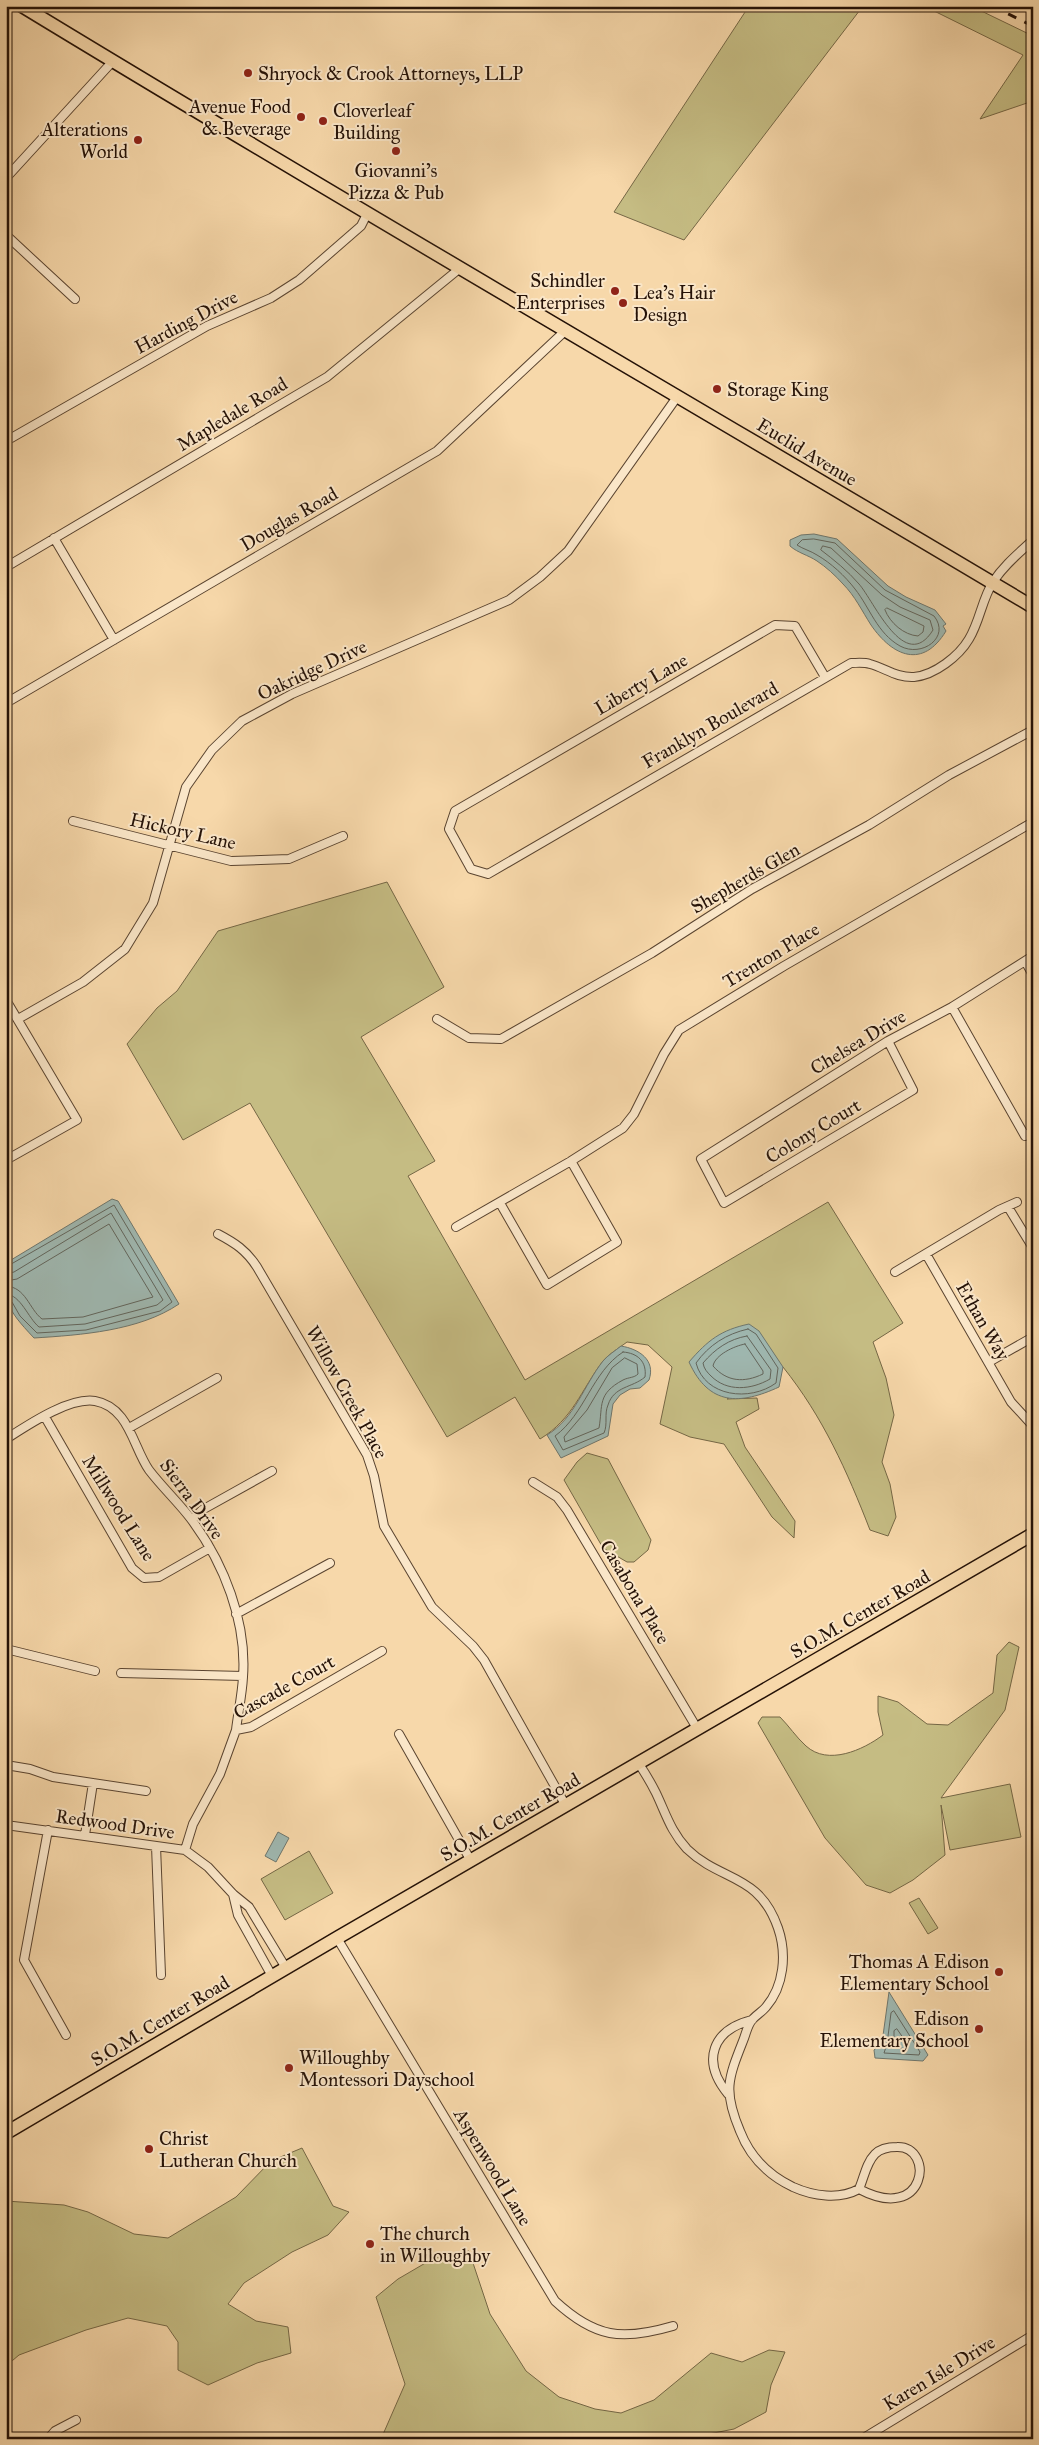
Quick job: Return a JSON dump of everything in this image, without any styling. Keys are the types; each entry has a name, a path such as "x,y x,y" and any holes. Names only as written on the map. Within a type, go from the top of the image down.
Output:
{"main road":[{"name":"Euclid Avenue","path":"22,6 459,269 627,365 677,397 1033,607"},
{"name":"S.O.M. Center Road","path":"6,2133 337,1938 640,1764 1033,1534"}],"street":[{"path":"6,178 113,62"},
{"name":"Harding Drive","path":"6,441 207,326 271,298 295,282 361,226 367,214"},
{"path":"6,234 75,299"},
{"name":"Mapledale Road","path":"6,567 327,377 459,269"},
{"name":"Douglas Road","path":"6,703 437,450 565,331"},
{"name":"Oakridge Drive","path":"18,1019 83,982 125,949 153,903 168,844 186,787 212,750 242,721 292,694 509,600 540,577 574,543 677,397"},
{"path":"54,538 114,640"},
{"name":"Franklyn Boulevard","path":"455,811 449,829 472,869 488,874 851,663 868,663 904,677 916,677 942,665 959,652 970,638 982,602 992,583 1003,568 1033,540"},
{"name":"Liberty Lane","path":"455,811 775,625 795,626 825,677"},
{"name":"Shepherds Glen","path":"437,1019 469,1038 498,1040 511,1034 661,947 752,890 870,825 941,779 1033,730"},
{"name":"Hickory Lane","path":"73,821 168,844 231,862 290,859 344,836"},
{"name":"Trenton Place","path":"456,1227 571,1161 623,1128 634,1114 664,1054 679,1030 809,951 1033,822"},
{"name":"Chelsea Drive","path":"701,1159 888,1041 952,1006 1033,956"},
{"path":"1025,961 1033,975"},
{"path":"6,1000 77,1120 6,1160"},
{"path":"952,1006 1025,1136 1033,1131"},
{"name":"Colony Court","path":"701,1159 724,1202 913,1090 888,1041"},
{"path":"500,1203 548,1285 617,1242 571,1161"},
{"path":"895,1272 999,1210 1017,1202"},
{"path":"1008,1207 1033,1248"},
{"name":"Willow Creek Place","path":"218,1234 239,1245 248,1253 257,1267 367,1455 374,1476 379,1511 384,1526 432,1607 473,1646 484,1660 566,1806"},
{"name":"Ethan Way","path":"926,1254 1011,1402 1033,1426"},
{"path":"989,1362 1033,1337"},
{"path":"129,1428 217,1378"},
{"name":"Sierra Drive","path":"6,1439 44,1417 78,1401 96,1401 116,1410 129,1428 149,1468 192,1520 226,1578 242,1643 243,1676 236,1730"},
{"name":"Millwood Lane","path":"44,1417 132,1568 144,1578 159,1577 210,1548"},
{"path":"192,1520 202,1510 272,1471"},
{"name":"Casabona Place","path":"533,1482 557,1497 567,1510 698,1730"},
{"path":"236,1614 330,1563"},
{"path":"6,1649 95,1671"},
{"name":"Cascade Court","path":"185,1850 193,1824 220,1774 236,1730 251,1727 382,1652"},
{"path":"121,1673 243,1676"},
{"path":"400,1734 472,1861"},
{"path":"640,1764 656,1793 669,1825 683,1844 708,1865 744,1881 761,1897 773,1916 782,1944 782,1973 769,2003 752,2020 736,2058 728,2094"},
{"path":"6,1765 30,1768 53,1777 146,1791"},
{"path":"85,1835 93,1783"},
{"name":"Redwood Drive","path":"6,1824 185,1850 208,1867 233,1894 249,1907 286,1968"},
{"path":"48,1830 24,1960 66,2035"},
{"path":"156,1846 161,1975"},
{"name":"Redwood Drive","path":"233,1894 238,1915 272,1976"},
{"name":"Aspenwood Lane","path":"337,1938 555,2301 572,2317 592,2328 619,2335 646,2334 673,2326"},
{"path":"752,2020 731,2027 720,2038 713,2051 712,2059 715,2074 728,2094 746,2146 758,2162 773,2176 797,2189 822,2195 844,2195 859,2189 888,2198 906,2196 918,2183 920,2169 918,2162 909,2150 902,2147 880,2150 871,2159 859,2189"},
{"name":"Karen Isle Drive","path":"862,2439 1033,2335"},
{"path":"48,2439 55,2431 76,2420"}],"shaded area":[{"path":"749,6 863,6 684,240 614,212"},
{"path":"924,6 971,6 1033,36 1033,101 980,119 1023,55"},
{"path":"387,882 444,987 361,1037 435,1161 408,1176 525,1380 828,1202 903,1323 873,1342 886,1378 894,1415 882,1462 890,1484 896,1517 888,1536 870,1530 833,1445 810,1405 783,1367 727,1399 757,1398 759,1409 736,1422 745,1447 795,1521 794,1538 772,1517 724,1444 690,1437 660,1424 672,1367 648,1345 627,1342 608,1356 595,1372 569,1413 540,1439 515,1397 447,1437 250,1103 183,1140 127,1044 157,1008 177,991 218,931"},
{"path":"587,1453 608,1459 651,1540 648,1550 634,1562 627,1562 603,1548 564,1480 577,1462"},
{"path":"1009,1642 1019,1647 1005,1710 941,1798 1010,1784 1021,1837 950,1850 941,1805 945,1855 913,1880 890,1893 866,1885 825,1838 758,1723 762,1717 780,1717 806,1746 824,1755 845,1754 866,1746 883,1735 878,1712 878,1696 898,1702 927,1724 948,1725 993,1693 997,1655"},
{"path":"309,1851 333,1893 285,1920 261,1879"},
{"path":"919,1898 938,1928 928,1934 909,1903"},
{"path":"302,2148 333,2206 349,2212 328,2235 292,2252 244,2283 228,2304 256,2321 288,2327 291,2353 257,2363 208,2385 178,2370 178,2342 167,2326 128,2318 86,2330 19,2355 6,2366 6,2201 64,2205 88,2212 134,2234 168,2238 236,2197 271,2161"},
{"path":"469,2251 490,2314 526,2371 559,2397 595,2409 621,2413 654,2400 711,2353 742,2362 769,2350 785,2352 771,2385 766,2412 734,2429 683,2439 381,2439 405,2384 376,2297 398,2279 434,2258"}],"water":[{"path":"814,534 837,539 888,586 906,597 935,610 946,624 943,626 946,631 937,643 928,651 918,654 898,651 889,645 871,625 851,594 837,577 817,561 790,546 790,540 801,535"},
{"path":"112,1199 118,1201 179,1304 163,1313 128,1326 90,1333 34,1338 17,1319 9,1305 6,1288 6,1263"},
{"path":"749,1324 759,1331 783,1367 779,1387 765,1393 739,1399 727,1398 716,1394 706,1387 689,1362 716,1337 730,1329"},
{"path":"621,1346 640,1353 648,1361 651,1373 649,1380 640,1388 630,1389 620,1395 613,1404 608,1436 561,1458 547,1435 565,1420 603,1361"},
{"path":"278,1832 289,1838 276,1862 265,1856"},
{"path":"889,1992 928,2055 923,2061 875,2058 874,2050 882,2043"}],"railway":[{"path":"992,6 1033,26"}],"place":[{"name":"Shryock & Crook Attorneys, LLP","path":"248,73"},
{"name":"Avenue Food & Beverage","path":"301,117"},
{"name":"Cloverleaf Building","path":"323,121"},
{"name":"Alterations World","path":"138,140"},
{"name":"Giovanni's Pizza & Pub","path":"396,151"},
{"name":"Schindler Enterprises","path":"615,291"},
{"name":"Lea's Hair Design","path":"623,303"},
{"name":"Storage King","path":"717,389"},
{"name":"Thomas A Edison Elementary School","path":"999,1972"},
{"name":"Edison Elementary School","path":"979,2029"},
{"name":"Willoughby Montessori Dayschool","path":"289,2068"},
{"name":"Christ Lutheran Church","path":"149,2149"},
{"name":"The church in Willoughby","path":"370,2244"}]}
